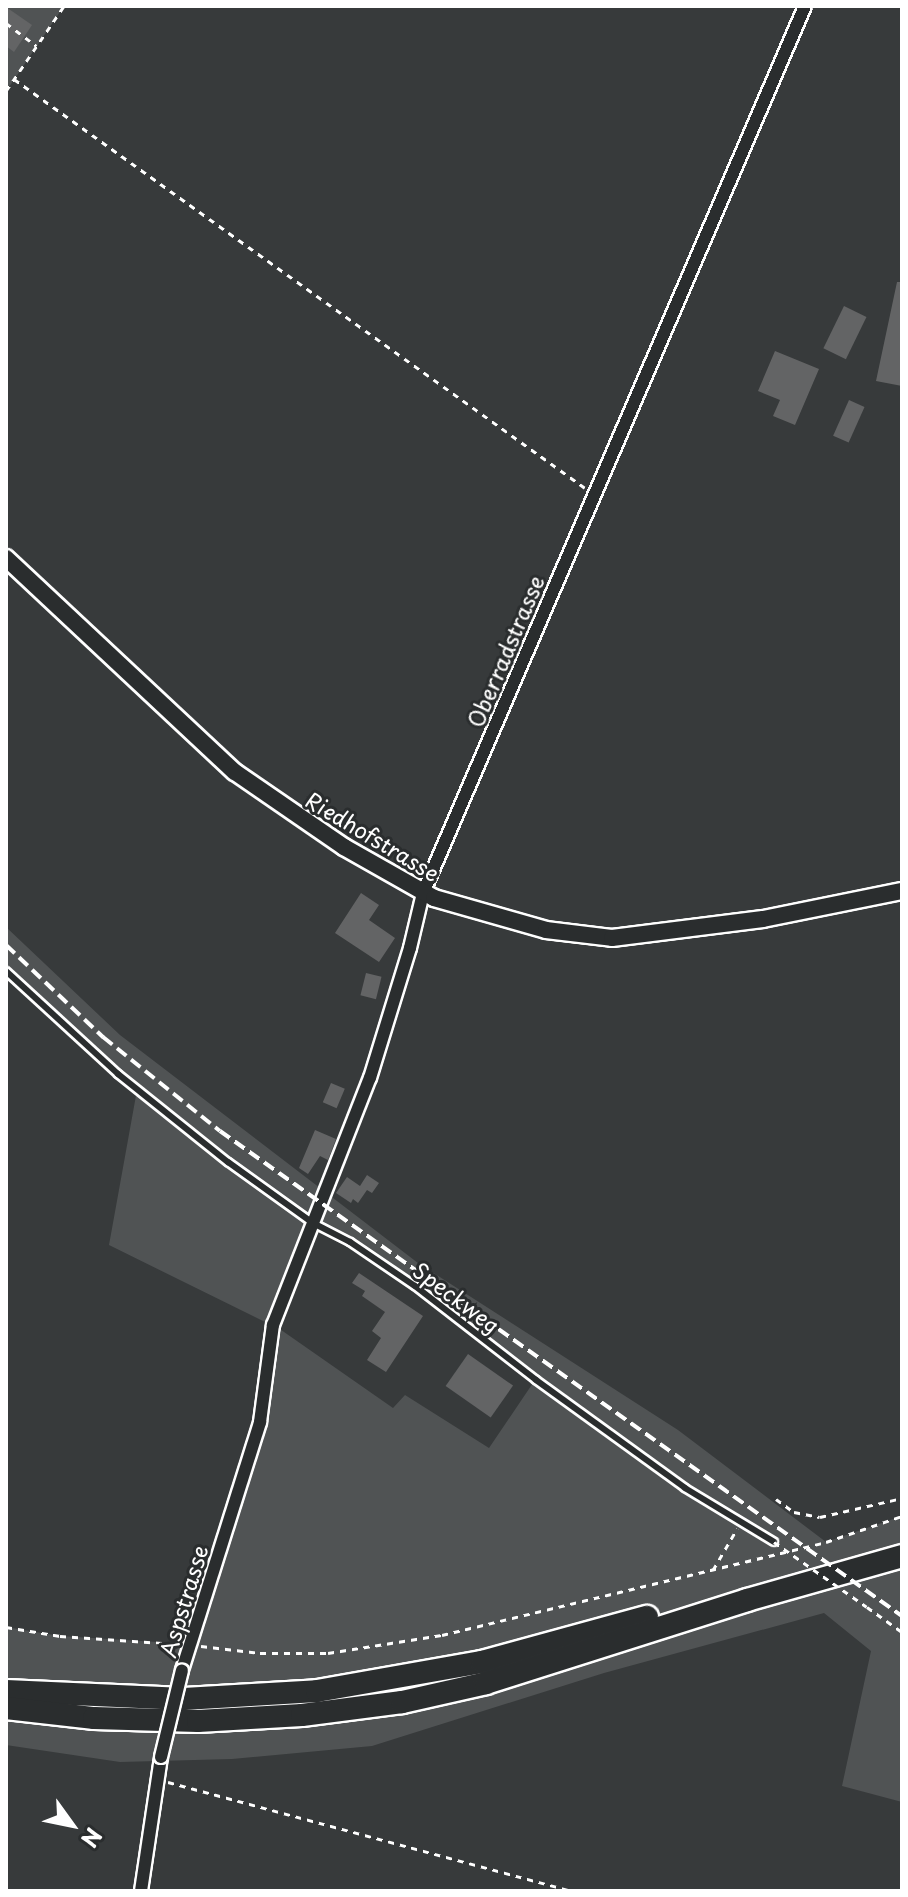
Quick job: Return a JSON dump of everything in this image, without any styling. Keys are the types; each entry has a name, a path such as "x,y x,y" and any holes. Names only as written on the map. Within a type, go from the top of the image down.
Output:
{"highway":[{"path":"6,1691 184,1699 288,1694 402,1679 516,1654 902,1546"},
{"path":"6,1722 277,1717 402,1702 486,1683 902,1556"},
{"path":"6,1679 59,1693"},
{"path":"6,1708 135,1720"}],"street":[{"name":"Oberradstrasse","path":"273,1325 386,1031 423,893 805,6"},
{"name":"Riedhofstrasse","path":"6,558 235,772 306,822 423,893 531,926 612,938 763,919 902,891"},
{"name":"Aspstrasse","path":"141,1891 161,1757 182,1670 260,1422 273,1325"}],"lane":[{"name":"Speckweg","path":"6,971 137,1089 228,1162 313,1223 350,1242 415,1286 536,1380 685,1488 774,1542"}],"path":[{"path":"6,91 64,6"},
{"path":"6,23 36,46"},
{"path":"14,79 595,495"},
{"path":"776,1499 794,1512 820,1517 902,1498"},
{"path":"6,1627 60,1636 190,1644 260,1653 353,1650 491,1624 713,1570 826,1542 902,1516"},
{"path":"713,1570 733,1534"},
{"path":"774,1542 902,1632"},
{"path":"156,1779 572,1891"}],"shaded area":[{"path":"6,6 64,6 7,90 6,89"},
{"path":"6,927 120,1035 418,1263 678,1430 826,1542 902,1516 902,1802 842,1786 871,1651 824,1613 604,1673 372,1746 232,1759 120,1762 6,1745 6,1627 60,1636 190,1644 257,1435 273,1326 109,1245 137,1090 6,971","holes":["313,1223 350,1242 415,1286 535,1380 489,1448 405,1395 393,1408 274,1325"]}],"building":[{"path":"6,7 32,25 14,52 6,46"},
{"path":"897,282 902,282 902,386 876,381"},
{"path":"844,306 866,317 846,359 823,348"},
{"path":"775,351 819,369 795,425 773,416 780,400 758,391"},
{"path":"849,400 865,407 849,443 833,436"},
{"path":"361,893 379,905 369,920 395,938 379,962 335,933"},
{"path":"366,973 382,977 376,999 360,995"},
{"path":"331,1083 345,1089 337,1108 323,1102"},
{"path":"315,1130 336,1139 328,1160 320,1156 308,1174 299,1168"},
{"path":"367,1175 379,1183 372,1193 367,1190 358,1203 353,1199 351,1203 336,1193 347,1177 360,1186"},
{"path":"359,1273 423,1316 386,1372 367,1360 381,1338 372,1331 385,1312 362,1296 365,1291 352,1283"},
{"path":"468,1354 513,1386 491,1417 446,1386"}],"railway":[{"path":"6,945 103,1037 220,1131 902,1616"}]}
